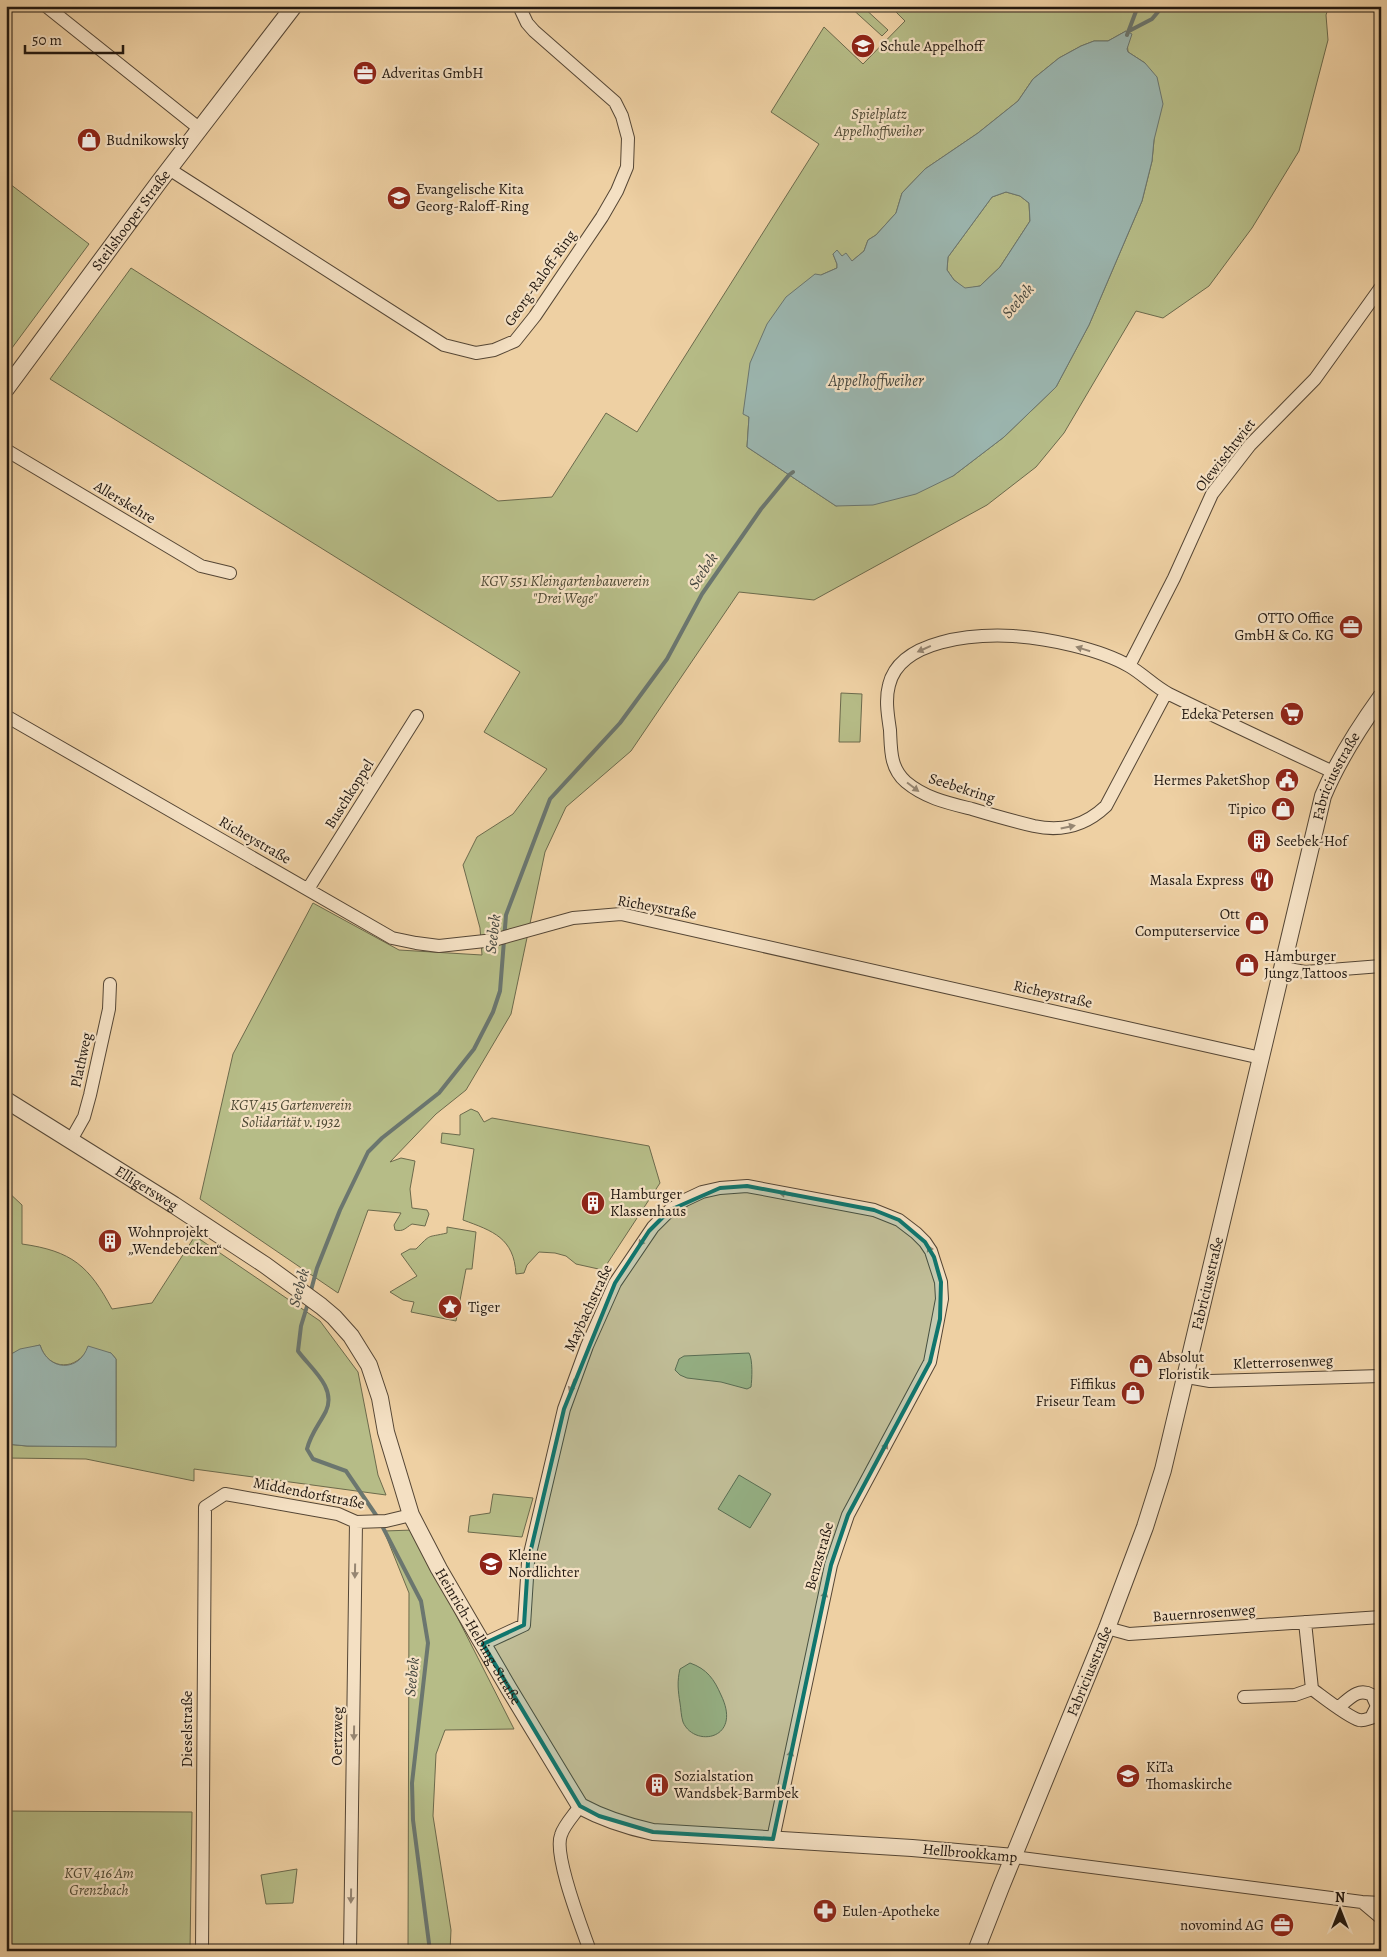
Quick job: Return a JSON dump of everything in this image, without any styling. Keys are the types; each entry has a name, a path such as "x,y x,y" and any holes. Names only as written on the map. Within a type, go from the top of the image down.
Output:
{"street":[{"path":"46,6 200,129"},
{"name":"Steilshooper Straße","path":"6,390 169,169 294,6"},
{"name":"Georg-Raloff-Ring","path":"169,169 444,345 476,353 494,350 515,341 535,316 602,217 617,191 627,167 629,149 626,128 615,102 534,32 527,23 519,6"},
{"name":"Olewischtwiet","path":"1129,666 1174,578 1212,494 1250,445 1315,379 1381,287"},
{"name":"Allerskehre","path":"6,450 201,566 230,573"},
{"name":"Seebekring","path":"1166,693 1106,806 1089,819 1071,827 1046,829 934,799 917,791 897,773 892,762 887,700 892,677 903,662 927,647 972,638 1012,636 1034,638 1074,646 1129,666 1166,693 1333,772"},
{"name":"Fabriciusstraße","path":"976,1951 1107,1628 1156,1495 1186,1377 1323,796 1333,772 1352,739 1380,701"},
{"name":"Richeystraße","path":"6,716 392,938 439,946 494,940 573,918 620,914 1261,1058"},
{"name":"Buschkoppel","path":"308,889 417,716"},
{"path":"1283,968 1305,972 1381,966"},
{"name":"Plathweg","path":"71,1140 84,1117 90,1095 109,1009 110,984"},
{"name":"Elligersweg","path":"6,1100 174,1205 296,1288 334,1317"},
{"name":"Maybachstraße","path":"483,1644 524,1625 528,1562 564,1409 587,1346 615,1283 649,1232 670,1210 702,1192 720,1188 747,1186 874,1210 899,1220 925,1242 938,1267 942,1299"},
{"name":"Benzstraße","path":"773,1839 831,1565 848,1515 930,1362 942,1299"},
{"name":"Heinrich-Helbing-Straße","path":"334,1317 352,1336 369,1366 380,1398 386,1432 411,1515 483,1644 544,1749 580,1806"},
{"name":"Kletterrosenweg","path":"1186,1377 1210,1381 1381,1376"},
{"name":"Middendorfstraße","path":"205,1507 225,1494 338,1514 356,1522 386,1521 411,1515"},
{"name":"Dieselstraße","path":"202,1951 205,1507"},
{"name":"Oertzweg","path":"350,1951 356,1522"},
{"name":"Bauernrosenweg","path":"1107,1628 1129,1634 1381,1617"},
{"path":"1305,1622 1312,1689"},
{"path":"1244,1698 1295,1695 1312,1689"},
{"path":"1312,1689 1339,1707"},
{"path":"580,1806 562,1833 559,1844 567,1886 590,1951"},
{"name":"Hellbrookkamp","path":"580,1806 624,1826 653,1832 1014,1856 1381,1903"},
{"path":"1362,1902 1381,1918"}],"highlighted area":[{"path":"747,1186 874,1210 899,1220 925,1242 934,1257 941,1282 940,1319 930,1362 848,1515 831,1565 773,1839 653,1832 599,1816 580,1806 483,1644 524,1625 528,1562 564,1409 615,1283 649,1231 670,1210 720,1188"}],"green space":[{"path":"849,6 862,6 888,30 882,36"},
{"path":"890,6 1329,6 1326,15 1328,40 1299,151 1252,228 1209,286 1163,318 1136,311 1064,433 1036,467 987,505 814,600 739,592 631,751 566,807 545,852 511,1014 466,1090 436,1114 390,1162 401,1158 415,1161 410,1189 412,1208 427,1210 429,1214 425,1226 412,1224 402,1230 395,1230 394,1225 401,1213 368,1210 338,1293 200,1199 233,1054 313,903 399,950 482,955 480,928 463,865 477,837 513,814 547,769 484,732 520,672 50,379 131,268 498,501 552,497 606,413 637,432 819,144 771,112 824,27 863,64 905,21","holes":["1126,31 1128,52 1145,63 1154,140 1152,161 1142,201 1089,325 1056,387 1004,437 953,476 836,506 747,447 749,417 821,275 837,268 833,254 837,251 852,261 864,251 868,240 876,235 896,213 902,193 925,169 978,133 1018,101 1033,79 1059,58 1081,46 1094,41 1108,41"]},
{"path":"6,181 89,244 6,356"},
{"path":"1006,192 1020,196 1029,203 1030,221 1000,267 980,286 965,289 954,280 947,270 948,257 992,197"},
{"path":"841,693 862,694 860,742 839,742"},
{"path":"471,1109 478,1112 484,1122 492,1118 649,1146 660,1183 603,1270 576,1264 566,1256 539,1252 527,1265 524,1273 516,1274 511,1252 506,1244 492,1232 463,1220 474,1149 441,1143 442,1133 460,1135 460,1115"},
{"path":"6,1190 22,1205 22,1244 54,1251 77,1263 87,1271 104,1294 112,1309 152,1303 195,1236 320,1321 358,1372 378,1475 386,1495 194,1469 194,1481 86,1459 6,1458 6,1444 27,1446 116,1446 116,1359 111,1353 86,1352 74,1363 60,1365 48,1359 40,1345 6,1357"},
{"path":"447,1227 476,1232 472,1269 466,1269 456,1321 411,1312 414,1302 403,1300 390,1292 417,1276 401,1254 410,1249 416,1249 430,1237 447,1233"},
{"path":"749,1353 752,1365 752,1379 751,1387 747,1389 721,1382 687,1378 675,1370 679,1359 684,1356"},
{"path":"739,1475 771,1494 750,1528 718,1509"},
{"path":"493,1494 533,1498 522,1537 468,1532 470,1516 490,1513"},
{"path":"413,1530 514,1729 445,1730 436,1754 433,1816 451,1930 450,1951 408,1951 409,1593 384,1531"},
{"path":"690,1663 701,1668 713,1679 726,1710 726,1722 722,1730 714,1735 706,1737 697,1735 689,1730 683,1722 678,1678 680,1669"},
{"name":"KGV 416 Am Grenzbach","path":"6,1811 192,1812 190,1951 6,1951"},
{"path":"297,1869 293,1903 266,1904 261,1875"}],"water":[{"name":"Appelhoffweiher","path":"1126,31 1132,34 1127,49 1128,52 1145,63 1157,77 1163,104 1142,201 1089,325 1056,387 1004,437 953,476 916,494 873,505 836,506 747,447 749,417 743,414 750,363 767,324 786,297 815,274 821,275 837,268 833,254 837,250 842,256 846,253 852,261 864,251 868,240 876,235 896,213 902,193 925,169 978,133 1018,101 1033,79 1059,58 1094,41 1108,41","holes":["1006,192 1020,196 1029,203 1030,221 1000,267 980,286 965,288 954,280 947,270 948,257 992,197"]},
{"path":"40,1345 44,1354 56,1364 64,1365 78,1361 84,1355 88,1346 111,1353 116,1359 116,1447 6,1444 6,1357 20,1349"}],"waterway":[{"name":"Seebek","path":"1127,35 1138,6"},
{"name":"Seebek","path":"1129,31 1152,19 1163,6"},
{"name":"Seebek","path":"310,1294 317,1268 340,1210 368,1152 382,1138 439,1093 474,1049 493,1012 500,991 506,915 550,799 620,723 667,659 702,594 761,509 793,472"},
{"name":"Seebek","path":"308,1303 301,1326 298,1351 321,1378 328,1394 328,1402 326,1411 307,1449 313,1459 346,1471 378,1518 421,1601 428,1643 412,1783 413,1820 430,1951"}],"place":[{"name":"Schule Appelhoff","path":"863,46"},
{"name":"Adveritas GmbH","path":"365,73"},
{"name":"Budnikowsky","path":"89,140"},
{"name":"Evangelische Kita Georg-Raloff-Ring","path":"399,198"},
{"name":"OTTO Office GmbH & Co. KG","path":"1351,627"},
{"name":"Edeka Petersen","path":"1292,714"},
{"name":"Hermes PaketShop","path":"1287,780"},
{"name":"Tipico","path":"1283,809"},
{"name":"Seebek-Hof","path":"1259,841"},
{"name":"Masala Express","path":"1262,880"},
{"name":"Ott Computerservice","path":"1257,923"},
{"name":"Hamburger Jungz Tattoos","path":"1247,965"},
{"name":"Hamburger Klassenhaus","path":"593,1203"},
{"name":"Wohnprojekt „Wendebecken“","path":"110,1241"},
{"name":"Tiger","path":"450,1307"},
{"name":"Absolut Floristik","path":"1141,1366"},
{"name":"Fiffikus Friseur Team","path":"1133,1393"},
{"name":"Kleine Nordlichter","path":"491,1564"},
{"name":"KiTa Thomaskirche","path":"1128,1776"},
{"name":"Sozialstation Wandsbek-Barmbek","path":"657,1785"},
{"name":"Eulen-Apotheke","path":"825,1911"},
{"name":"novomind AG","path":"1282,1925"}],"park label":[{"name":"Spielplatz Appelhoffweiher","path":"879,122"},
{"name":"KGV 551 Kleingartenbauverein \"Drei Wege\"","path":"565,590"},
{"name":"KGV 415 Gartenverein Solidarität v. 1932","path":"291,1114"}]}
